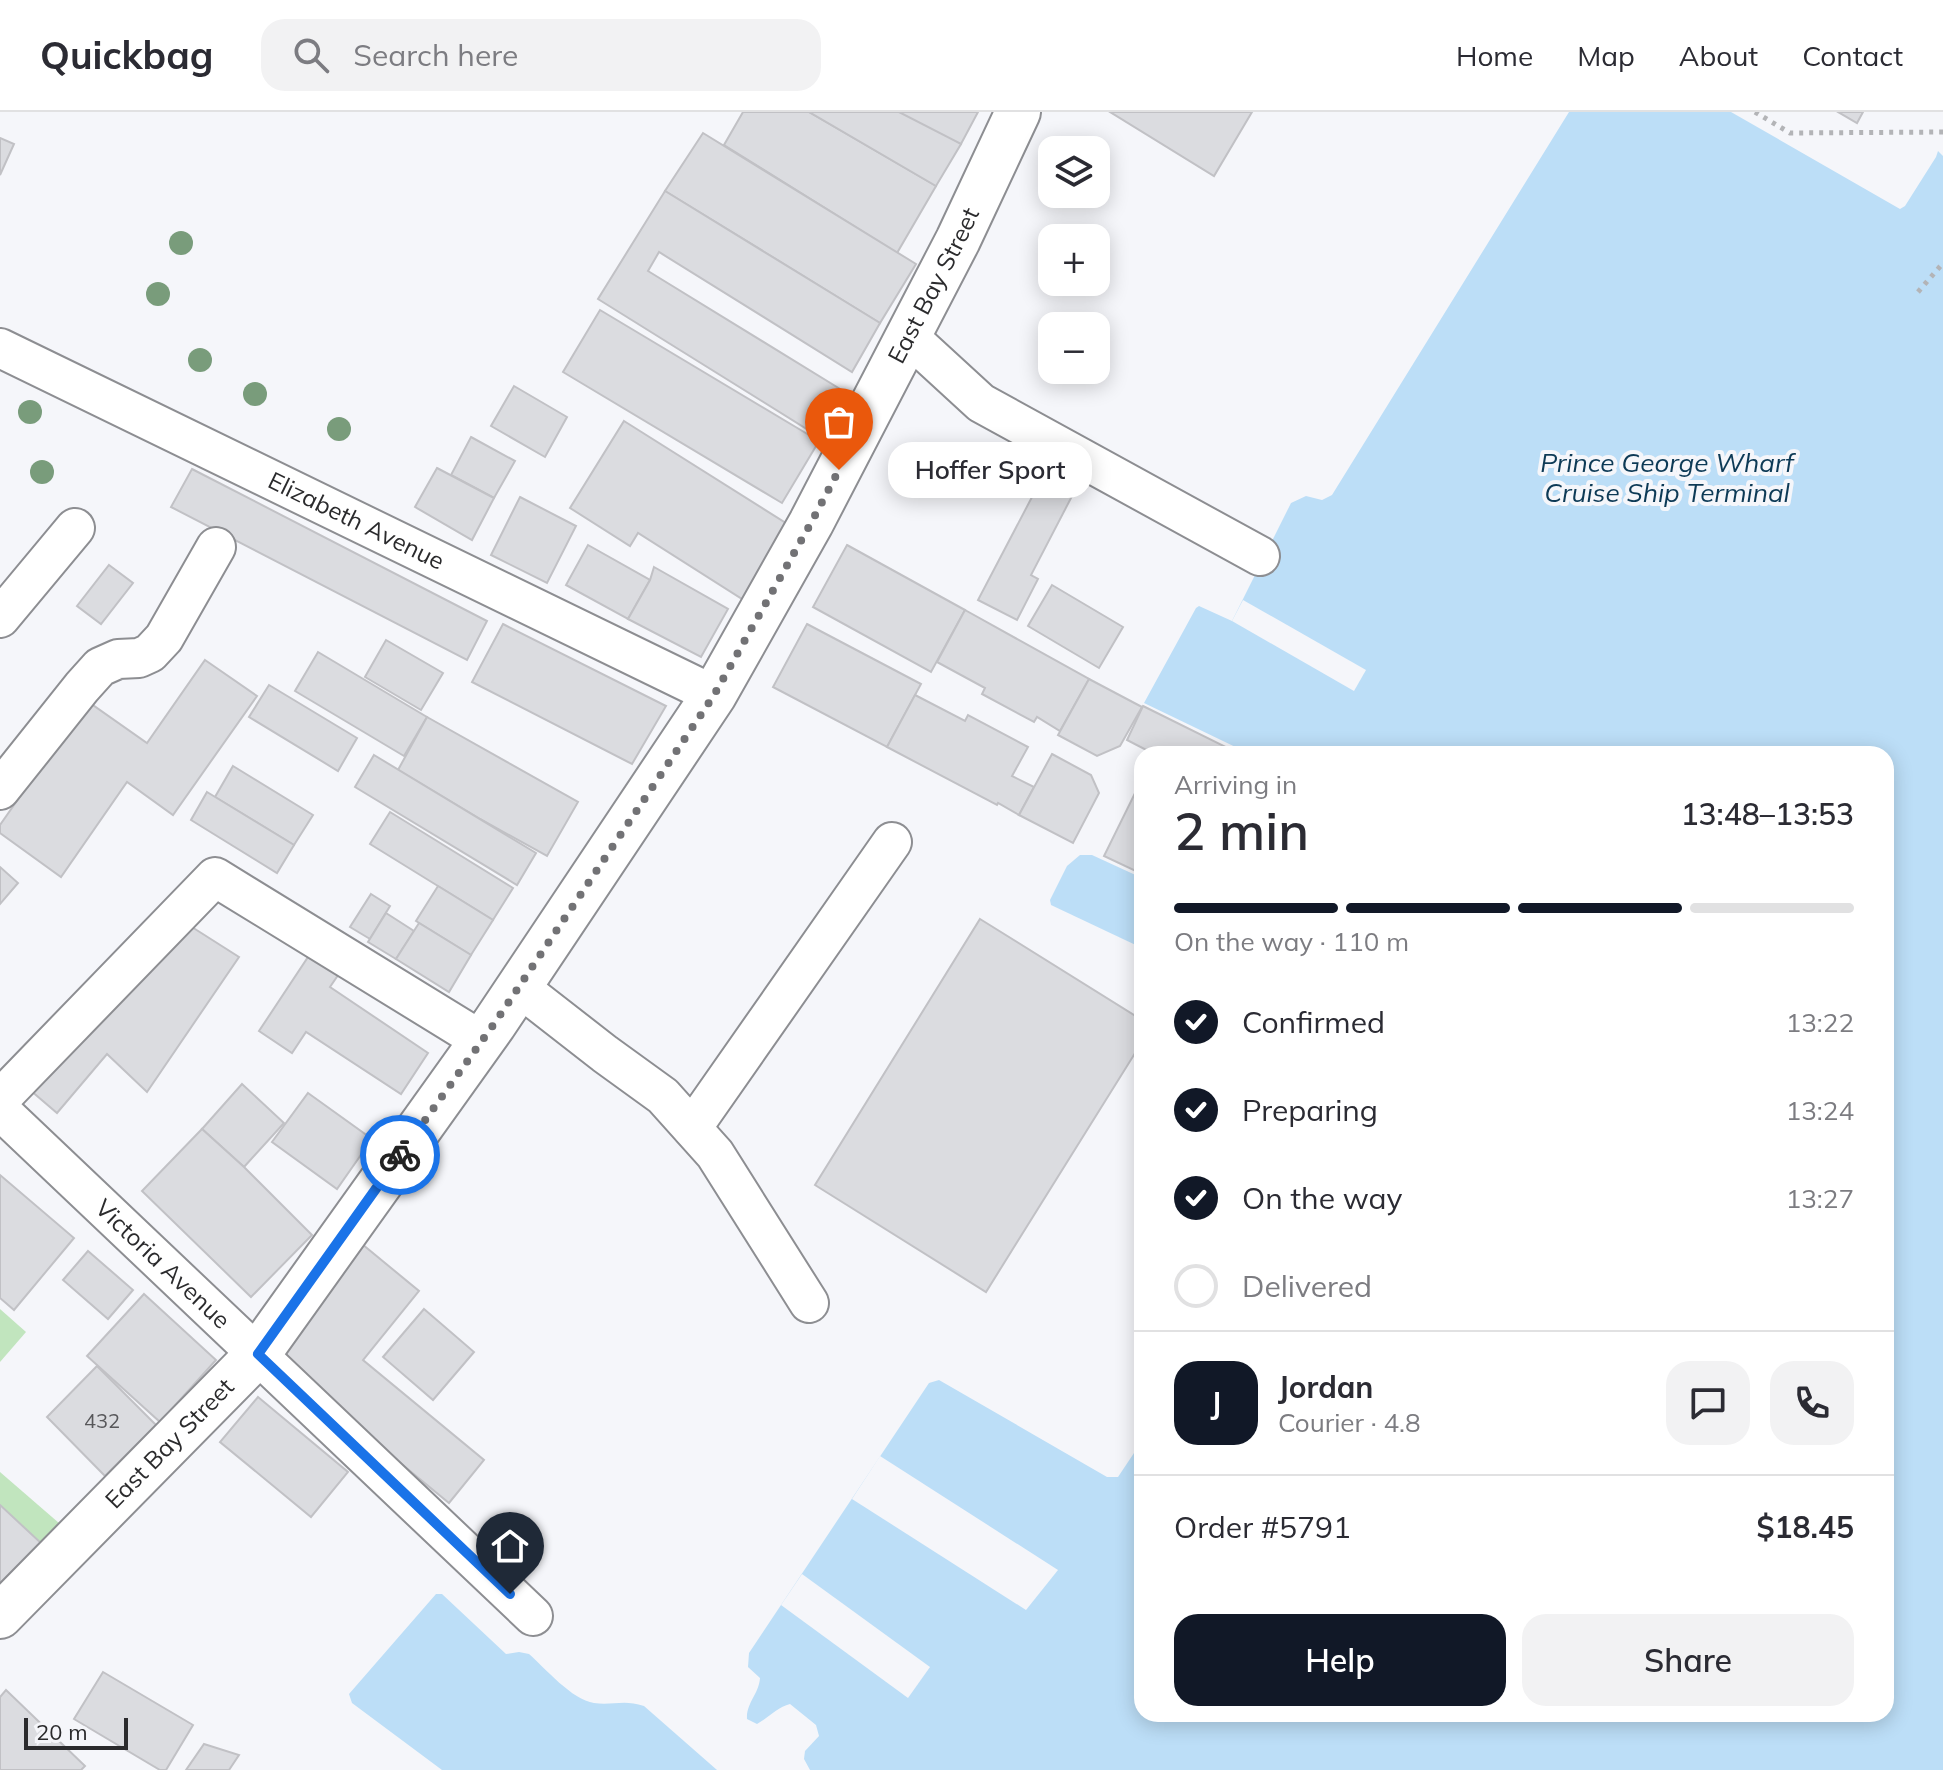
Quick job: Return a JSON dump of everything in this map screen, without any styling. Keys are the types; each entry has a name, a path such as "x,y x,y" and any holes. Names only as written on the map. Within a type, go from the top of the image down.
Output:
{"highway":[{"name":"East Bay Street","path":"0,1616 258,1354 519,987 714,695 811,523 958,240 1018,112"}],"street":[{"path":"908,336 981,403 1260,556"},
{"name":"Elizabeth Avenue","path":"0,348 714,695"},
{"path":"0,618 75,528"},
{"path":"0,790 100,667 118,659 139,658 150,653 164,638 216,547"},
{"path":"692,1128 892,842"},
{"path":"0,1099 215,877 482,1041"},
{"path":"519,987 663,1096 715,1154 809,1303"},
{"name":"Victoria Avenue","path":"0,1110 533,1616"}],"path":[{"path":"1755,112 1790,133 1943,132"},
{"path":"1918,292 1943,263"}],"green space":[{"path":"0,1309 26,1332 0,1362"},
{"path":"0,1472 67,1530 0,1595"}],"water":[{"name":"Prince George Wharf Cruise Ship Terminal","path":"1569,112 1731,112 1900,209 1905,206 1938,151 1943,156 1943,1770 810,1770 804,1759 805,1751 819,1736 816,1725 790,1704 757,1724 747,1719 760,1678 748,1667 749,1653 929,1383 939,1380 1107,1477 1118,1477 1134,1453 1134,1722 1894,1722 1894,746 1233,746 1144,703 1196,608 1199,606 1232,621 1291,503 1306,496 1322,500 1332,495"},
{"path":"1080,855 1092,855 1134,874 1134,944 1051,905 1050,900 1067,866"},
{"path":"436,1594 442,1594 506,1654 529,1654 559,1683 586,1701 644,1706 717,1770 442,1770 352,1703 349,1694"}],"pier":[{"path":"1243,600 1366,670 1354,691 1232,621"},
{"path":"880,1456 1058,1570 1026,1610 852,1499"},
{"path":"802,1574 930,1667 908,1698 781,1605"}],"building":[{"path":"743,112 809,112 936,186 897,253 724,145"},
{"path":"809,112 907,112 961,144 936,186"},
{"path":"899,112 978,112 961,144"},
{"path":"1110,112 1252,112 1214,176"},
{"path":"1838,112 1863,112 1857,123"},
{"path":"703,133 916,264 880,323 665,191"},
{"path":"0,138 14,144 0,175"},
{"path":"665,191 880,323 852,372 659,252 648,271 845,392 818,436 598,299"},
{"path":"600,310 819,441 782,503 563,372"},
{"path":"514,386 567,417 545,457 491,426"},
{"path":"624,421 797,530 750,604 638,533 630,546 570,508"},
{"path":"471,437 515,461 494,498 451,475"},
{"path":"1053,457 1084,473 1031,575 1038,579 1017,620 978,600"},
{"path":"437,468 494,498 472,540 415,507"},
{"path":"192,469 487,621 467,660 171,507"},
{"path":"520,497 576,526 547,583 491,555"},
{"path":"588,545 650,580 628,619 566,585"},
{"path":"847,545 965,610 931,672 813,607"},
{"path":"109,565 133,583 101,624 77,606"},
{"path":"654,567 728,609 701,657 628,619"},
{"path":"1052,585 1123,627 1099,668 1028,626"},
{"path":"965,610 1089,679 1060,731 1037,717 1034,722 982,694 985,688 937,662"},
{"path":"503,624 666,706 632,764 472,682"},
{"path":"807,624 921,684 887,747 773,687"},
{"path":"386,640 443,673 421,710 365,677"},
{"path":"318,652 427,717 404,756 295,691"},
{"path":"205,660 257,696 173,815 127,782 61,877 0,833 0,825 87,701 147,743"},
{"path":"1089,679 1142,707 1120,746 1097,756 1058,735"},
{"path":"269,685 357,738 338,771 249,717"},
{"path":"915,695 965,721 968,715 1028,747 1012,776 1034,787 1019,815 887,747"},
{"path":"1143,706 1224,746 1139,746 1127,740"},
{"path":"427,717 578,802 547,856 398,770"},
{"path":"1052,754 1091,775 1099,793 1073,843 1019,815"},
{"path":"374,755 536,853 517,885 355,787"},
{"path":"233,766 313,815 294,845 215,797"},
{"path":"207,792 294,845 277,873 191,820"},
{"path":"1134,795 1134,870 1104,856"},
{"path":"390,812 513,888 493,920 370,844"},
{"path":"0,867 18,883 0,904"},
{"path":"438,886 493,920 471,955 416,921"},
{"path":"371,894 390,906 370,939 350,927"},
{"path":"386,913 414,931 396,959 368,942"},
{"path":"980,919 1134,1015 1134,1055 986,1292 815,1185"},
{"path":"184,922 239,957 147,1092 107,1054 57,1113 23,1084"},
{"path":"419,923 471,955 449,992 396,959"},
{"path":"316,945 345,965 330,987 428,1053 401,1094 306,1032 292,1053 259,1031"},
{"path":"242,1084 284,1123 244,1167 202,1129"},
{"path":"308,1093 372,1139 337,1189 272,1142"},
{"path":"202,1129 312,1235 251,1297 142,1191"},
{"path":"0,1175 74,1238 14,1310 0,1298"},
{"path":"362,1244 419,1291 363,1360 484,1460 449,1503 270,1356"},
{"path":"88,1251 133,1290 108,1319 63,1280"},
{"path":"144,1294 216,1360 160,1422 87,1356"},
{"path":"424,1309 474,1352 433,1400 383,1357"},
{"path":"97,1366 156,1425 105,1476 47,1417"},
{"path":"258,1397 348,1472 311,1517 220,1442"},
{"path":"0,1505 42,1544 0,1586"},
{"path":"103,1672 193,1725 166,1770 160,1770 74,1719"},
{"path":"6,1690 85,1766 81,1770 0,1770 0,1697"},
{"path":"204,1744 239,1755 229,1770 186,1770"}],"way so far":[{"path":"400,1155 494,1024 714,695 839,470"}],"place":[{"name":"Hoffer Sport","path":"839,470"}],"route":[{"path":"400,1155 258,1354 510,1594"}]}
